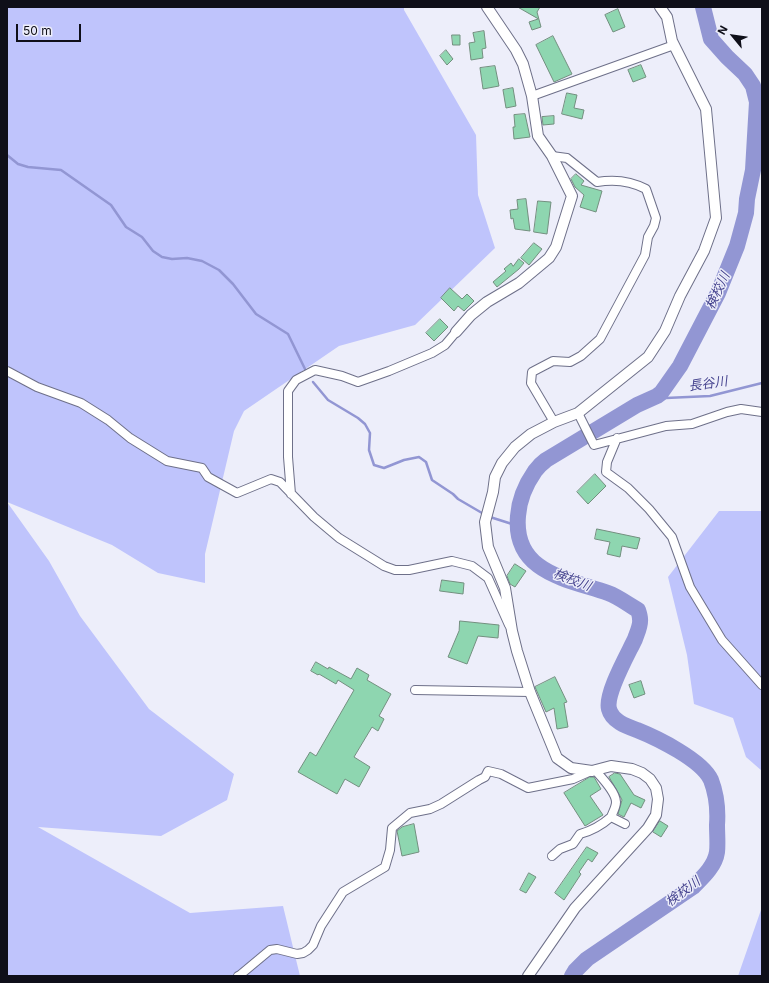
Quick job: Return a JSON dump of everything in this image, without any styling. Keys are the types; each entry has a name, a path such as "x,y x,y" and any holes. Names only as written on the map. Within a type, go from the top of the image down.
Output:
{"street":[{"path":"291,494 288,457 288,391 296,380 314,370 342,376 358,382 389,372 432,353 445,345 471,315 519,283 550,258 556,247 572,196 552,156 538,136 532,96 523,64 516,50 487,7"},
{"path":"512,632 505,588 488,547 485,522 493,492 495,477 502,463 515,447 531,434 554,422 578,413 648,357 665,331 680,296 704,251 716,218 706,109 672,41 667,17 660,7"},
{"path":"532,96 674,45"},
{"path":"552,156 567,158 597,182 609,180 635,184 646,189 656,218 654,226 648,237 645,255 600,339 581,356 570,362 553,361 532,372 530,383 554,422"},
{"path":"7,371 37,388 81,404 108,420 130,438 152,453 167,461 202,468 208,477 237,493 271,479 280,482 314,517 339,538 390,568 395,570 409,570 452,561 472,566 488,578 512,632 530,692 557,758 570,768 593,770 614,793 616,801 615,809 610,817 603,823 587,832 580,834 573,844 560,849 552,856"},
{"path":"578,413 594,445 666,426 692,424 727,412 741,409 762,412"},
{"path":"617,438 607,462 606,472 628,488 649,509 672,537 690,587 722,640 762,685"},
{"path":"416,690 530,692"},
{"path":"238,976 256,963 270,950 277,949 298,954 308,950 313,945 321,926 343,892 385,867 390,850 392,828 410,813 430,809 441,804 485,777 488,771 501,774 528,788 572,779 593,770 611,766 632,769 642,773 650,779 656,788 658,799 656,814 648,828 575,908 528,976"},
{"path":"610,817 626,824"}],"shaded area":[{"path":"7,7 404,7 404,10 476,135 478,195 495,248 415,325 339,346 244,411 234,431 205,554 205,583 158,573 112,545 7,502"},
{"path":"7,502 49,561 80,616 149,709 234,774 227,800 161,836 38,827 190,913 283,906 300,976 7,976"},
{"path":"719,511 762,511 762,771 746,757 733,718 694,704 687,655 668,577"},
{"path":"762,907 762,976 738,976"}],"building":[{"path":"518,7 540,7 537,12 541,27 532,30 529,22 538,19"},
{"path":"618,9 625,27 613,32 605,15"},
{"path":"484,31 486,48 482,49 483,58 471,60 469,43 475,42 473,33"},
{"path":"452,35 460,35 460,45 453,45"},
{"path":"553,36 572,74 554,82 536,45"},
{"path":"446,50 453,59 447,65 440,56"},
{"path":"641,65 646,77 633,82 628,70"},
{"path":"495,66 499,86 483,89 480,68"},
{"path":"513,88 516,106 506,108 503,90"},
{"path":"567,93 577,95 574,108 584,110 582,119 562,114"},
{"path":"525,114 530,137 514,139 514,115"},
{"path":"554,116 554,124 543,125 542,117"},
{"path":"576,174 584,181 581,185 602,191 596,212 580,207 584,195 575,187 571,179"},
{"path":"526,199 530,231 515,229 513,218 511,219 510,210 518,209 517,200"},
{"path":"538,201 551,202 547,234 534,232"},
{"path":"534,243 542,249 529,265 521,258"},
{"path":"519,259 524,263 497,287 493,282 506,271 504,269 511,263 513,266"},
{"path":"450,288 462,299 467,294 474,301 464,311 458,306 454,311 441,298"},
{"path":"440,319 448,327 434,341 426,333"},
{"path":"595,474 606,486 588,504 577,492"},
{"path":"597,529 640,538 637,549 622,546 620,557 607,554 610,542 595,539"},
{"path":"515,564 526,571 515,587 510,584 507,576"},
{"path":"442,580 464,583 463,594 440,591"},
{"path":"460,621 499,625 498,638 478,636 467,664 448,657 459,631"},
{"path":"316,662 351,679 357,668 369,675 367,680 391,694 379,716 384,719 378,731 372,727 354,757 370,767 359,787 345,779 337,794 298,772 310,752 316,756 354,690 338,680 336,684 311,671"},
{"path":"555,677 567,702 564,703 568,727 557,729 554,708 546,712 535,687"},
{"path":"641,681 645,694 634,698 629,685"},
{"path":"615,773 620,774 634,795 645,800 641,808 631,803 624,817 618,814 622,800 609,777"},
{"path":"590,777 594,777 601,789 590,796 603,815 585,826 564,793"},
{"path":"660,821 668,826 661,837 653,832"},
{"path":"414,824 419,852 402,856 397,831 402,827"},
{"path":"587,847 598,853 592,862 588,859 579,872 581,874 564,900 555,893"},
{"path":"529,873 536,877 526,893 520,890"}],"waterway":[{"name":"検校川","path":"572,976 587,959 693,887 711,867 717,852 716,802 711,780 706,772 678,750 656,738 628,727 616,720 609,709 610,694 639,629 640,616 638,610 608,593 561,578 546,571 534,562 524,550 519,535 518,516 521,498 526,487 535,471 543,462 637,405 661,393 680,366 718,293 737,246 746,213 747,199 753,170 757,102 753,86 745,74 711,39 703,7"},
{"path":"7,155 18,164 28,167 61,170 111,205 126,227 142,237 153,251 162,257 172,259 187,258 202,261 219,270 233,284 256,314 288,334 305,369"},
{"path":"313,382 328,400 358,418 365,424 370,433 369,450 374,465 384,468 404,460 419,457 426,462 432,480 458,499 482,513"},
{"name":"長谷川","path":"657,396 666,398 710,396 762,383"},
{"path":"490,517 517,525"}]}
